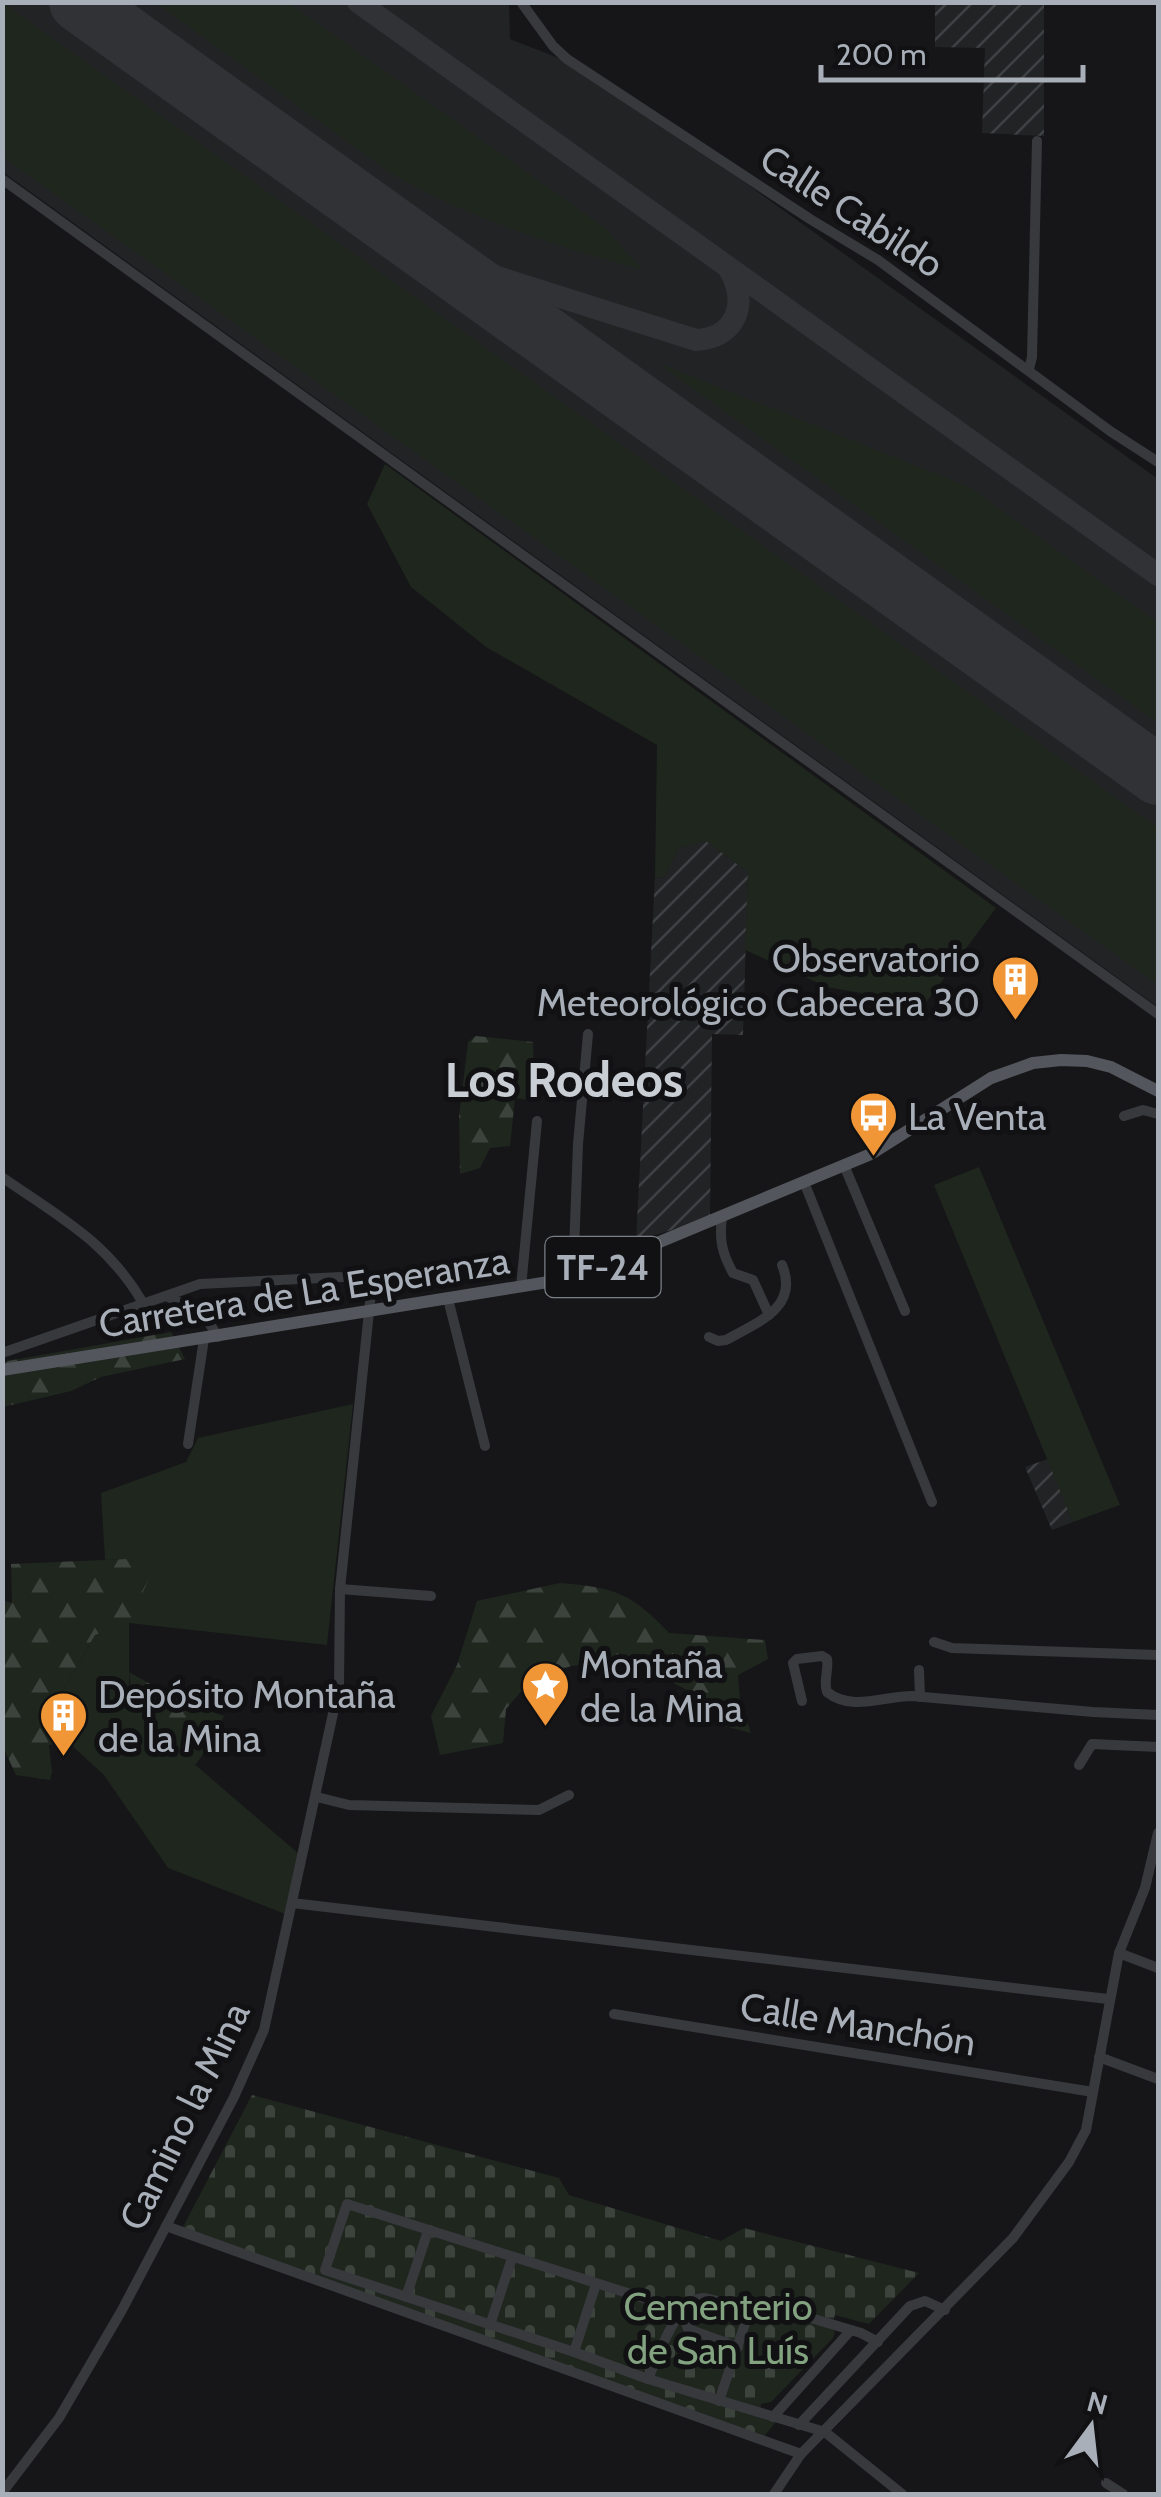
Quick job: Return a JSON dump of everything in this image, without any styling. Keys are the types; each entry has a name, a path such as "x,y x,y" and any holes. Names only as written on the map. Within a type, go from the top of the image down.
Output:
{"main road":[{"name":"Carretera de La Esperanza","path":"2,1370 572,1278 844,1165 901,1136 991,1078 1033,1063 1060,1060 1111,1067 1158,1091"}],"street":[{"name":"Calle Cabildo","path":"521,2 553,46 567,58 810,220 878,260 1158,462"},
{"path":"1028,369 1032,357 1037,141"},
{"path":"2,179 1158,1014"},
{"path":"572,1278 588,1034"},
{"path":"1124,1116 1142,1110 1158,1114"},
{"path":"521,1287 537,1120"},
{"path":"844,1165 905,1311"},
{"path":"2,1178 81,1229 115,1262 142,1303"},
{"path":"804,1182 932,1502"},
{"path":"722,1217 720,1241 724,1256 733,1272 753,1280 769,1316"},
{"path":"709,1338 726,1340 769,1316 785,1300 787,1276 782,1265"},
{"path":"2,1353 200,1284 362,1276 372,1283 368,1311"},
{"path":"167,1296 204,1313 211,1338 188,1444"},
{"path":"448,1299 485,1446"},
{"name":"Camino la Mina","path":"2,2493 60,2418 234,2097 264,2030 340,1686 340,1589 368,1311"},
{"path":"340,1589 431,1596"},
{"path":"934,1642 952,1648 1158,1655"},
{"path":"802,1701 793,1663 814,1656 827,1660 825,1688 832,1696 869,1704 887,1696 920,1697 1158,1715"},
{"path":"919,1670 920,1697"},
{"path":"1079,1766 1092,1744 1158,1747"},
{"path":"317,1797 349,1805 539,1810 569,1795"},
{"path":"774,2494 802,2454 1013,2238 1058,2178 1086,2130 1119,1953 1145,1888 1158,1841"},
{"path":"292,1902 1108,1999"},
{"path":"1119,1953 1158,1968"},
{"name":"Calle Manchón","path":"614,2014 1093,2092"},
{"path":"1099,2057 1158,2078"},
{"path":"682,2310 347,2204 325,2270 648,2379 824,2432 902,2494"},
{"path":"166,2226 802,2454"},
{"path":"406,2297 428,2231"},
{"path":"490,2325 512,2258"},
{"path":"574,2352 596,2284"},
{"path":"648,2379 682,2310 692,2300 704,2298 749,2312"},
{"path":"799,2425 910,2306 925,2300 945,2310"},
{"path":"719,2401 755,2304 851,2330 878,2342"},
{"path":"682,2310 688,2329 738,2346"},
{"path":"773,2417 851,2330"},
{"path":"1106,2483 1124,2494"}],"shaded area":[{"path":"3,3 509,3 510,39 561,59 744,182 1158,479 1158,1007 3,172"},
{"path":"935,3 1044,3 1044,136 982,133 985,48 935,47"},
{"path":"706,840 748,872 743,1035 712,1034 710,1218 636,1241 655,877 664,878 679,848"},
{"path":"1048,1459 1073,1522 1052,1530 1025,1467"}],"green space":[{"path":"3,3 1158,828 1158,985 3,157"},
{"path":"156,3 289,3 605,228 643,270 513,229 418,188 389,172"},
{"path":"656,362 969,487 1158,623 1158,723"},
{"path":"385,464 996,908 925,1004 827,987 745,950 748,872 706,841 679,848 664,878 655,877 657,745 486,647 411,587 367,504"},
{"path":"476,1036 533,1042 534,1084 531,1100 515,1098 510,1146 490,1148 480,1168 460,1174 459,1117 468,1042"},
{"path":"979,1167 1120,1505 1073,1522 934,1185"},
{"path":"171,1332 185,1359 101,1377 71,1391 3,1407 2,1362"},
{"path":"353,1404 327,1645 129,1623 129,1688 135,1713 299,1854 285,1914 168,1868 104,1775 69,1743 48,1745 46,1720 95,1635 154,1569 127,1559 105,1560 101,1493 186,1462 198,1438"},
{"path":"127,1559 154,1568 129,1622 95,1635 46,1720 50,1780 16,1775 3,1747 2,1600 12,1603 11,1564"},
{"path":"560,1583 620,1594 644,1609 669,1633 765,1640 768,1659 738,1675 740,1701 751,1733 701,1720 687,1690 654,1673 614,1662 571,1666 530,1681 506,1709 503,1743 440,1755 431,1716 457,1665 477,1601"},
{"path":"129,1672 180,1701 224,1716 211,1744 195,1765 134,1713"},
{"name":"Cementerio de San Luís","path":"252,2095 559,2178 569,2195 721,2241 744,2228 919,2273 869,2324 835,2315 833,2338 771,2402 761,2404 758,2417 776,2422 763,2437 182,2229"}],"taxiway":[{"path":"93,2 137,44"},
{"path":"358,2 1158,575"},
{"path":"434,257 696,340 721,333 735,316 738,294 729,269"}],"runway":[{"path":"79,2 1158,775"}],"place":[{"name":"Observatorio Meteorológico Cabecera 30","path":"1015,1022"},
{"name":"La Venta","path":"873,1158"},
{"name":"Montaña de la Mina","path":"545,1728"},
{"name":"Depósito Montaña de la Mina","path":"63,1758"}],"district":[{"name":"Los Rodeos","path":"564,1080"}]}
